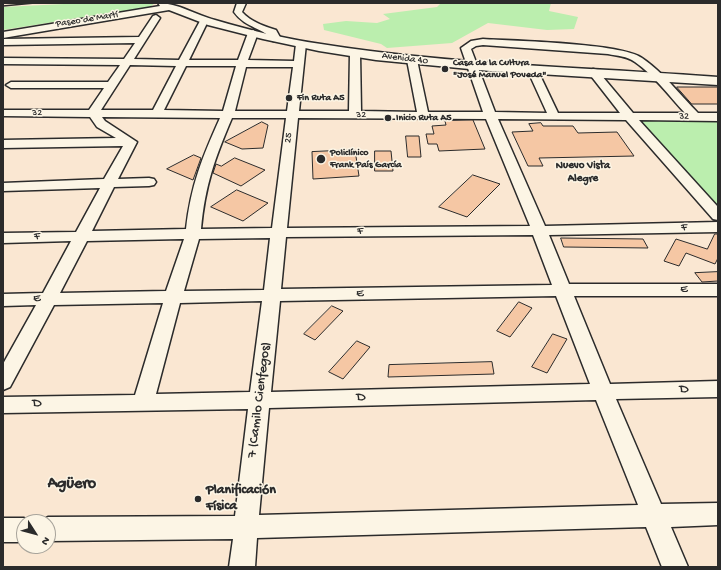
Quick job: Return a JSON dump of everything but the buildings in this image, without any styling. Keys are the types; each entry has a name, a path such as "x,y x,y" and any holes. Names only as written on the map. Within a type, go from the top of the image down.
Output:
{"main road":[{"name":"Avenida 40","path":"166,4 187,16 276,39 412,60 718,81"},
{"name":"Paseo de Martí","path":"3,35 148,11 166,4"}],"street":[{"path":"242,3 240,4 238,12 241,16 259,28 274,32 276,39"},
{"path":"131,142 101,124 93,112 156,18"},
{"path":"157,113 204,21"},
{"path":"143,403 173,297 193,234 196,202 206,164 228,114 242,63 253,33"},
{"path":"3,42 142,40"},
{"path":"676,567 653,515 603,392 540,232 490,115 466,48 468,45 483,42 608,51 634,57 657,76 695,117"},
{"name":"25","path":"278,233 301,44"},
{"path":"355,52 355,115"},
{"path":"412,60 423,114"},
{"path":"3,61 299,64"},
{"path":"3,94 36,61"},
{"path":"532,68 554,116"},
{"path":"593,72 629,116 718,216"},
{"path":"11,85 112,85"},
{"name":"32","path":"3,113 93,112 718,117"},
{"path":"3,144 131,142"},
{"path":"3,382 131,142"},
{"path":"3,187 150,182"},
{"name":"F","path":"3,238 278,233 540,232 718,227"},
{"name":"7 (Camilo Cienfegos)","path":"242,567 259,401 273,296 278,233"},
{"name":"E","path":"3,300 563,290 718,290"},
{"name":"D","path":"3,405 259,401 718,389"},
{"path":"56,529 246,527 718,514"},
{"path":"3,530 16,530"}],"green space":[{"path":"84,3 155,3 150,7 3,30 3,7"},
{"path":"441,3 551,3 549,11 578,17 574,29 547,30 488,23 452,43 387,48 381,44 324,30 323,24 346,21 377,23 390,19 383,14 437,7"},
{"path":"636,119 718,121 718,207"}],"railway":[{"path":"3,6 35,3"}],"place":[{"name":"Casa de la Cultura \"José Manuel Poveda\"","path":"445,69"},
{"name":"Fin Ruta A5","path":"289,98"},
{"name":"Inicio Ruta A5","path":"388,118"},
{"name":"Policlínico Frank País García","path":"321,159"},
{"name":"Planificación Física","path":"198,499"}],"district":[{"name":"Nuevo Vista Alegre","path":"583,172"},
{"name":"Agüero","path":"72,485"}]}
